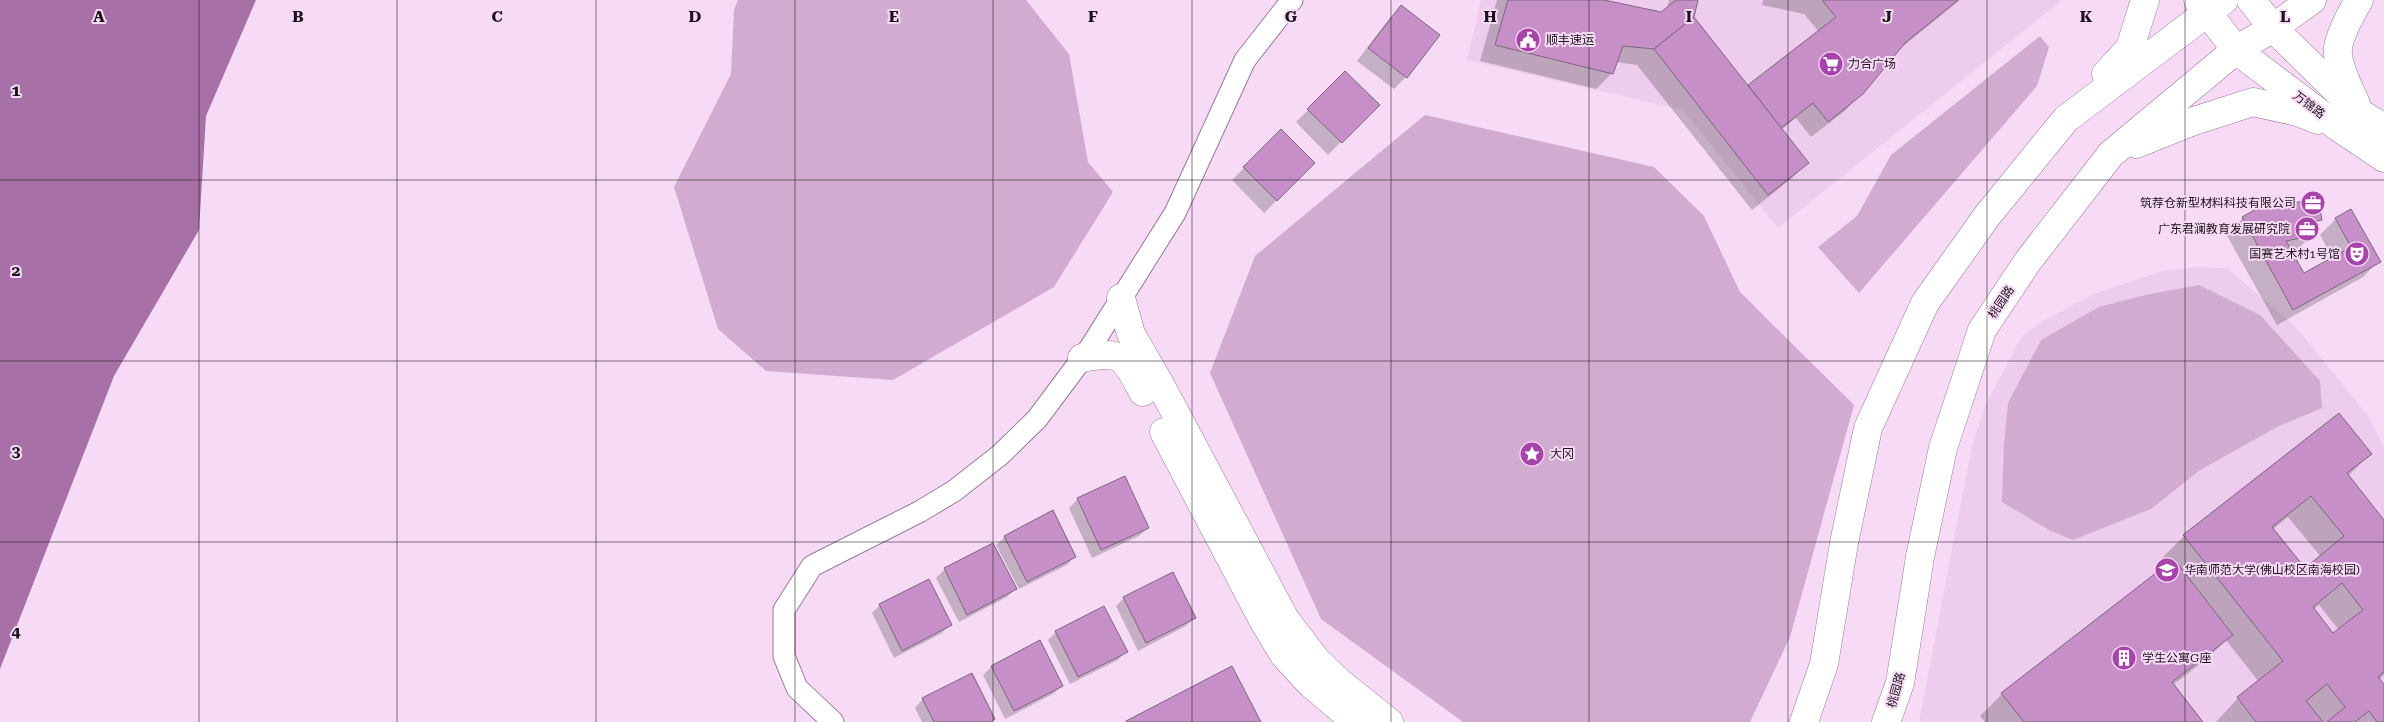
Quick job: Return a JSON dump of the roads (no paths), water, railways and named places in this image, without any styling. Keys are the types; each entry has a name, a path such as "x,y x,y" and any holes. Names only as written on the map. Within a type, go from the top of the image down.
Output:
{"main road":[{"path":"1804,722 1824,664 1844,544 1868,428 1925,304 1987,216 2066,119 2130,48 2145,0"},
{"name":"万锦路","path":"2251,0 2349,120 2384,158"},
{"name":"桃园路","path":"1886,722 1900,683 1920,557 1943,448 1982,330 2028,260 2111,154 2236,50 2273,28 2312,0"},
{"path":"2111,154 2191,122 2253,102 2298,112 2349,120 2344,75 2338,48 2352,12 2359,0"},
{"path":"2066,119 2210,4"},
{"name":"万锦路","path":"2210,4 2236,50 2349,120 2384,128"},
{"path":"1121,298 1131,334 1161,386 1285,619 1317,661 1339,682 1389,722"},
{"path":"1082,358 1108,353 1127,362 1262,618 1284,654 1311,684 1356,722"}],"street":[{"path":"833,722 797,688 784,656 784,610 812,566 919,512 954,491 1000,455 1037,419 1082,358 1175,213 1245,60 1292,0"}],"place":[{"name":"顺丰速运","path":"1528,40"},
{"name":"力合广场","path":"1831,64"},
{"name":"筑荐仓新型材料科技有限公司","path":"2313,203"},
{"name":"广东君澜教育发展研究院","path":"2307,229"},
{"name":"国赛艺术村1号馆","path":"2357,254"},
{"name":"大冈","path":"1532,454"},
{"name":"华南师范大学(佛山校区南海校园)","path":"2167,570"},
{"name":"学生公寓G座","path":"2124,658"}]}
